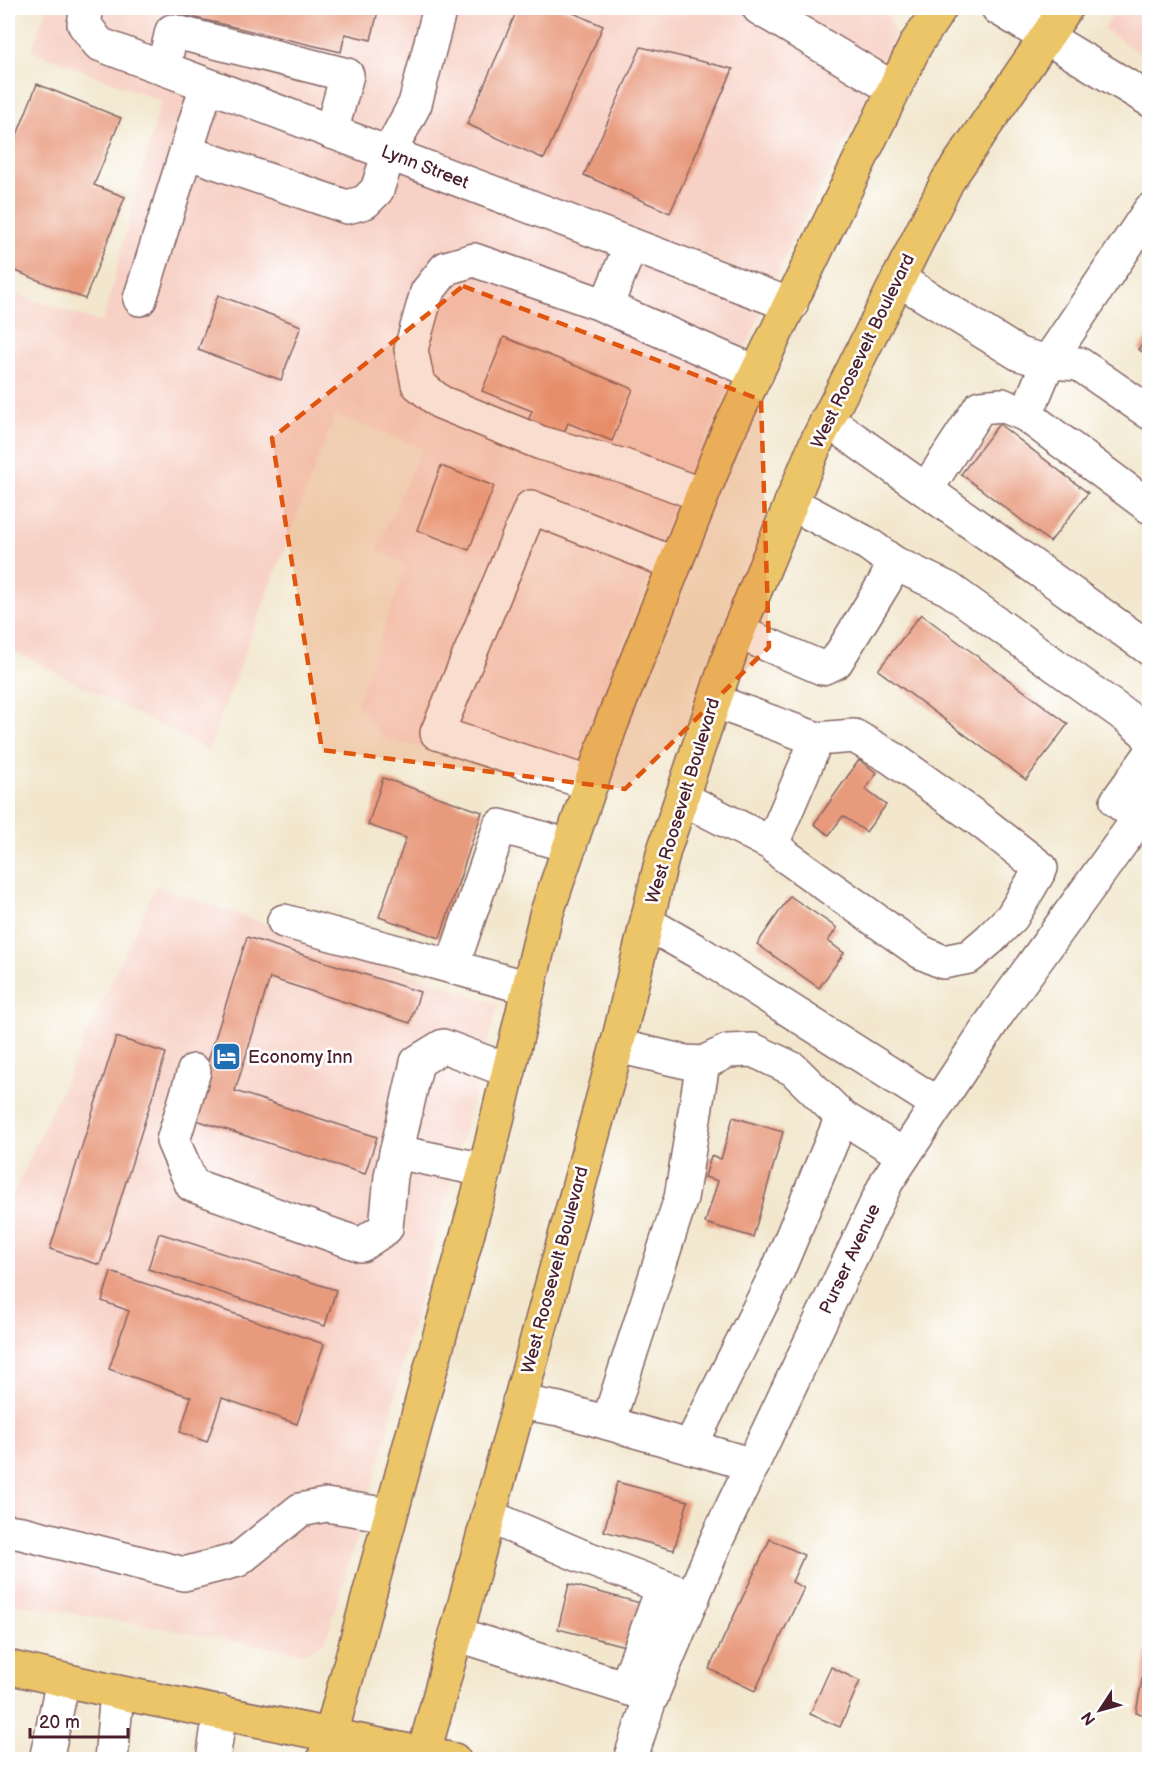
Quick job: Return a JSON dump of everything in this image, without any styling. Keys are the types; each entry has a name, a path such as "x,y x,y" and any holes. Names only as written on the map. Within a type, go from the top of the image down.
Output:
{"main road":[{"path":"327,1747 485,1170 546,915 611,725 726,436 916,44 940,8"},
{"name":"West Roosevelt Boulevard","path":"433,1758 456,1634 616,1046 664,850 738,632 816,442 948,180 1066,8"},
{"path":"8,1667 117,1692 220,1712 327,1747 433,1758"}],"street":[{"name":"Lynn Street","path":"87,8 84,24 99,44 790,305"},
{"path":"186,152 346,207 365,202 377,190 389,153 415,104 440,8"},
{"path":"759,8 894,89"},
{"path":"999,8 1149,100"},
{"path":"163,68 172,31 347,75 331,132"},
{"path":"140,298 207,85"},
{"path":"1026,415 1048,362 1145,225"},
{"path":"606,306 631,245"},
{"path":"702,495 624,466 541,443 440,402 418,384 411,349 427,292 446,268 474,260 606,306 757,373"},
{"path":"898,279 1019,354 1048,362 1079,364 1149,413"},
{"path":"926,490 980,407 1002,405 1026,415 1149,507"},
{"path":"827,420 1149,648"},
{"path":"791,503 868,544 894,563 949,589 1146,733 1149,740"},
{"path":"591,784 437,733 531,507 675,564"},
{"path":"738,632 822,668 836,662 885,582 894,563"},
{"path":"714,701 817,739 854,735 892,758 978,819 1082,897"},
{"path":"772,844 817,739"},
{"path":"1144,810 1117,801 1149,755"},
{"path":"682,798 772,844 784,855 921,952 943,962 969,957 989,940 1012,917 1041,868"},
{"name":"Purser Avenue","path":"630,1760 639,1692 678,1592 717,1539 887,1181 998,1013 1144,810"},
{"path":"452,967 500,826 570,846"},
{"path":"1012,917 1047,946"},
{"path":"284,921 529,988"},
{"path":"646,923 698,952 938,1104"},
{"path":"194,1071 173,1141 192,1185 361,1245 386,1228 391,1176 417,1062 443,1046 509,1071"},
{"path":"616,1046 665,1058 703,1063 728,1051 753,1050 793,1069 842,1117 904,1155"},
{"path":"608,1423 681,1198 703,1063"},
{"path":"690,1447 778,1270 842,1117"},
{"path":"396,1152 485,1170"},
{"path":"519,1402 559,1409 753,1465"},
{"path":"8,1531 184,1574 238,1560 300,1510 326,1505 390,1515"},
{"path":"488,1516 579,1555 678,1592"},
{"path":"456,1634 639,1692"},
{"path":"45,1760 63,1680"},
{"path":"111,1760 117,1692"},
{"path":"213,1760 220,1712"}],"highlighted area":[{"path":"463,286 761,400 769,647 625,789 322,750 272,438"}],"shaded area":[{"path":"47,8 885,8 898,42 790,245 712,426 669,518 569,786 384,738 356,705 406,566 377,549 422,448 335,415 208,750 8,648 8,291 102,323 161,101 31,50"},
{"path":"1117,8 1149,8 1149,60 1104,29"},
{"path":"156,886 498,1004 402,1364 386,1440 326,1640 305,1653 8,1602 8,1205"}],"building":[{"path":"176,8 364,8 378,11 371,40 345,34 341,52 175,13"},
{"path":"518,8 562,8 603,26 544,159 467,124"},
{"path":"641,47 733,69 670,213 584,175"},
{"path":"37,84 121,118 94,185 125,197 85,299 8,268 8,158"},
{"path":"218,295 301,326 281,380 198,350"},
{"path":"1150,334 1150,357 1138,349"},
{"path":"504,337 633,389 612,441 568,423 560,443 525,428 532,411 482,391"},
{"path":"999,424 1088,493 1050,542 961,474"},
{"path":"441,466 494,486 469,550 417,530"},
{"path":"921,614 1068,724 1026,780 878,670"},
{"path":"859,760 877,773 865,789 886,805 866,832 843,816 829,835 814,824"},
{"path":"383,778 482,812 440,938 379,917 406,838 368,825"},
{"path":"790,896 837,928 828,941 844,953 819,988 757,944"},
{"name":"Economy Inn","path":"247,937 420,992 410,1023 270,978 235,1091 377,1137 365,1174 190,1118"},
{"path":"116,1037 166,1053 100,1265 50,1249"},
{"path":"733,1117 783,1132 753,1237 705,1223 718,1181 705,1177 711,1156 721,1159"},
{"path":"159,1233 336,1290 325,1326 148,1269"},
{"path":"111,1272 324,1344 297,1424 222,1398 207,1442 180,1432 191,1397 109,1369 129,1311 102,1301"},
{"path":"617,1482 688,1501 674,1550 604,1531"},
{"path":"770,1539 804,1555 792,1582 804,1588 755,1691 709,1669"},
{"path":"569,1584 644,1604 633,1648 558,1629"},
{"path":"1148,1645 1150,1645 1150,1715 1136,1713"},
{"path":"831,1667 860,1681 840,1727 810,1714"}],"place":[{"name":"Economy Inn","path":"227,1057"}]}
